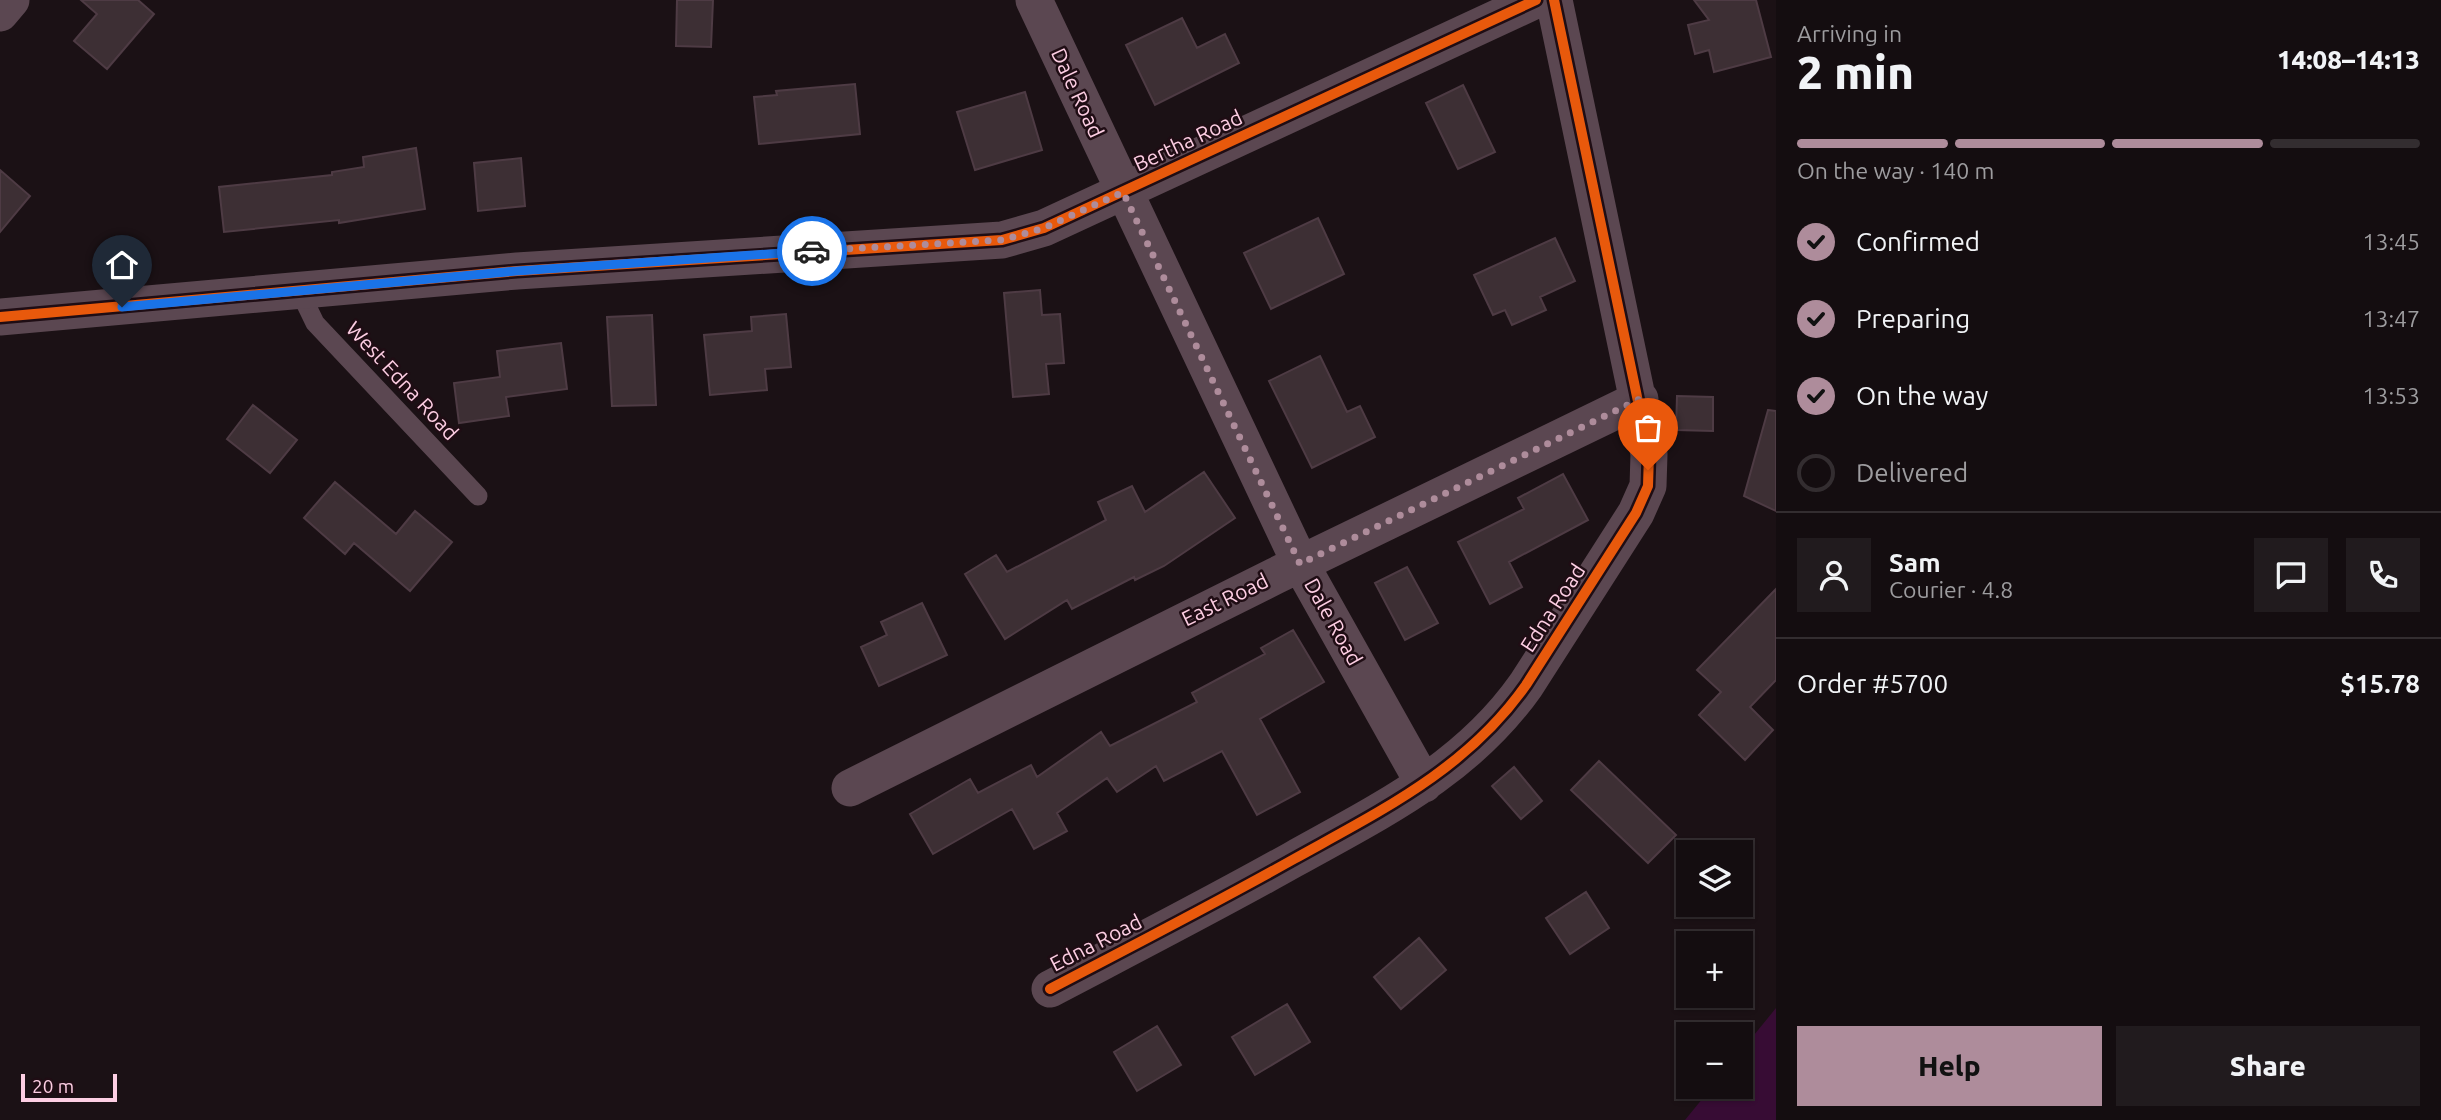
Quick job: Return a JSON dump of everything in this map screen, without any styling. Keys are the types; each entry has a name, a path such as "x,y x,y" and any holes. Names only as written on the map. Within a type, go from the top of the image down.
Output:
{"street":[{"name":"Dale Road","path":"1034,0 1300,564 1424,784"},
{"name":"Bertha Road","path":"0,317 517,271 1002,240 1044,228 1536,0"},
{"name":"Edna Road","path":"1050,989 1213,905 1424,784 1470,750 1508,711 1636,513 1647,486 1649,454 1640,399 1554,0"},
{"name":"East Road","path":"850,788 1300,564 1640,399"}],"lane":[{"name":"West Edna Road","path":"300,292 316,323 478,496"}],"shaded area":[{"path":"1776,1008 1776,1120 1685,1120 1702,1099 1753,1099 1753,1036"}],"building":[{"path":"81,0 138,0 154,14 107,69 74,41 97,14"},
{"path":"677,0 713,0 711,47 676,46"},
{"path":"1694,0 1756,0 1771,57 1714,72 1709,50 1695,54 1688,25 1709,20"},
{"path":"1182,18 1197,48 1225,34 1239,63 1155,105 1126,45"},
{"path":"855,84 860,134 759,144 754,97 777,95 776,91"},
{"path":"1463,85 1495,152 1458,169 1426,103"},
{"path":"1025,92 1042,150 975,170 957,112"},
{"path":"416,148 425,209 339,223 339,220 224,232 219,187 332,175 332,172 364,167 363,157"},
{"path":"521,158 525,206 478,211 474,163"},
{"path":"0,170 30,196 0,232"},
{"path":"1318,218 1344,274 1271,309 1244,253"},
{"path":"1555,238 1575,281 1540,297 1546,310 1512,325 1505,310 1493,315 1474,275"},
{"path":"1040,290 1042,315 1060,314 1064,363 1046,364 1049,394 1013,397 1004,293"},
{"path":"786,314 791,367 765,369 767,390 710,395 704,335 752,331 751,317"},
{"path":"652,315 656,405 612,406 607,317"},
{"path":"561,343 567,389 506,397 509,416 459,423 454,383 500,377 497,351"},
{"path":"1320,356 1347,412 1360,406 1375,437 1312,468 1269,381"},
{"path":"1677,396 1713,397 1713,431 1676,430"},
{"path":"253,405 297,440 270,473 227,439"},
{"path":"1768,410 1776,411 1776,511 1744,496"},
{"path":"1204,472 1235,518 1164,566 1135,580 1134,577 1072,609 1067,600 1005,639 965,574 996,555 1007,572 1106,520 1098,502 1132,486 1145,512"},
{"path":"1563,474 1588,520 1509,562 1522,587 1490,604 1458,542 1524,509 1518,498"},
{"path":"335,482 396,534 415,511 452,542 410,591 354,543 345,554 304,518"},
{"path":"1407,567 1438,623 1405,640 1375,583"},
{"path":"1776,589 1776,680 1750,707 1773,730 1745,760 1699,715 1721,692 1697,670"},
{"path":"922,603 947,655 879,686 861,647 887,635 881,622"},
{"path":"1293,630 1324,682 1260,719 1300,792 1257,815 1222,751 1164,781 1156,766 1117,792 1107,778 1057,813 1067,831 1034,849 1012,809 933,854 910,814 970,779 978,793 1031,765 1037,777 1101,732 1110,746 1197,702 1192,693 1265,654 1261,648"},
{"path":"1599,761 1676,835 1648,863 1571,790"},
{"path":"1514,767 1542,801 1521,819 1492,786"},
{"path":"1586,892 1609,928 1570,954 1546,918"},
{"path":"1419,938 1446,970 1401,1009 1374,977"},
{"path":"1287,1004 1310,1042 1255,1075 1232,1037"},
{"path":"1157,1026 1181,1065 1137,1091 1114,1052"}],"cycle path":[{"path":"0,317 517,271 1002,240 1044,228 1536,0"},
{"path":"1050,989 1359,823 1391,805 1450,764 1503,715 1526,685 1636,513 1648,486 1649,454 1554,0"}],"way so far":[{"path":"812,251 1002,240 1044,228 1123,192 1300,564 1640,399 1649,454 1648,470"}],"route":[{"path":"122,307 517,271 812,251"}]}
